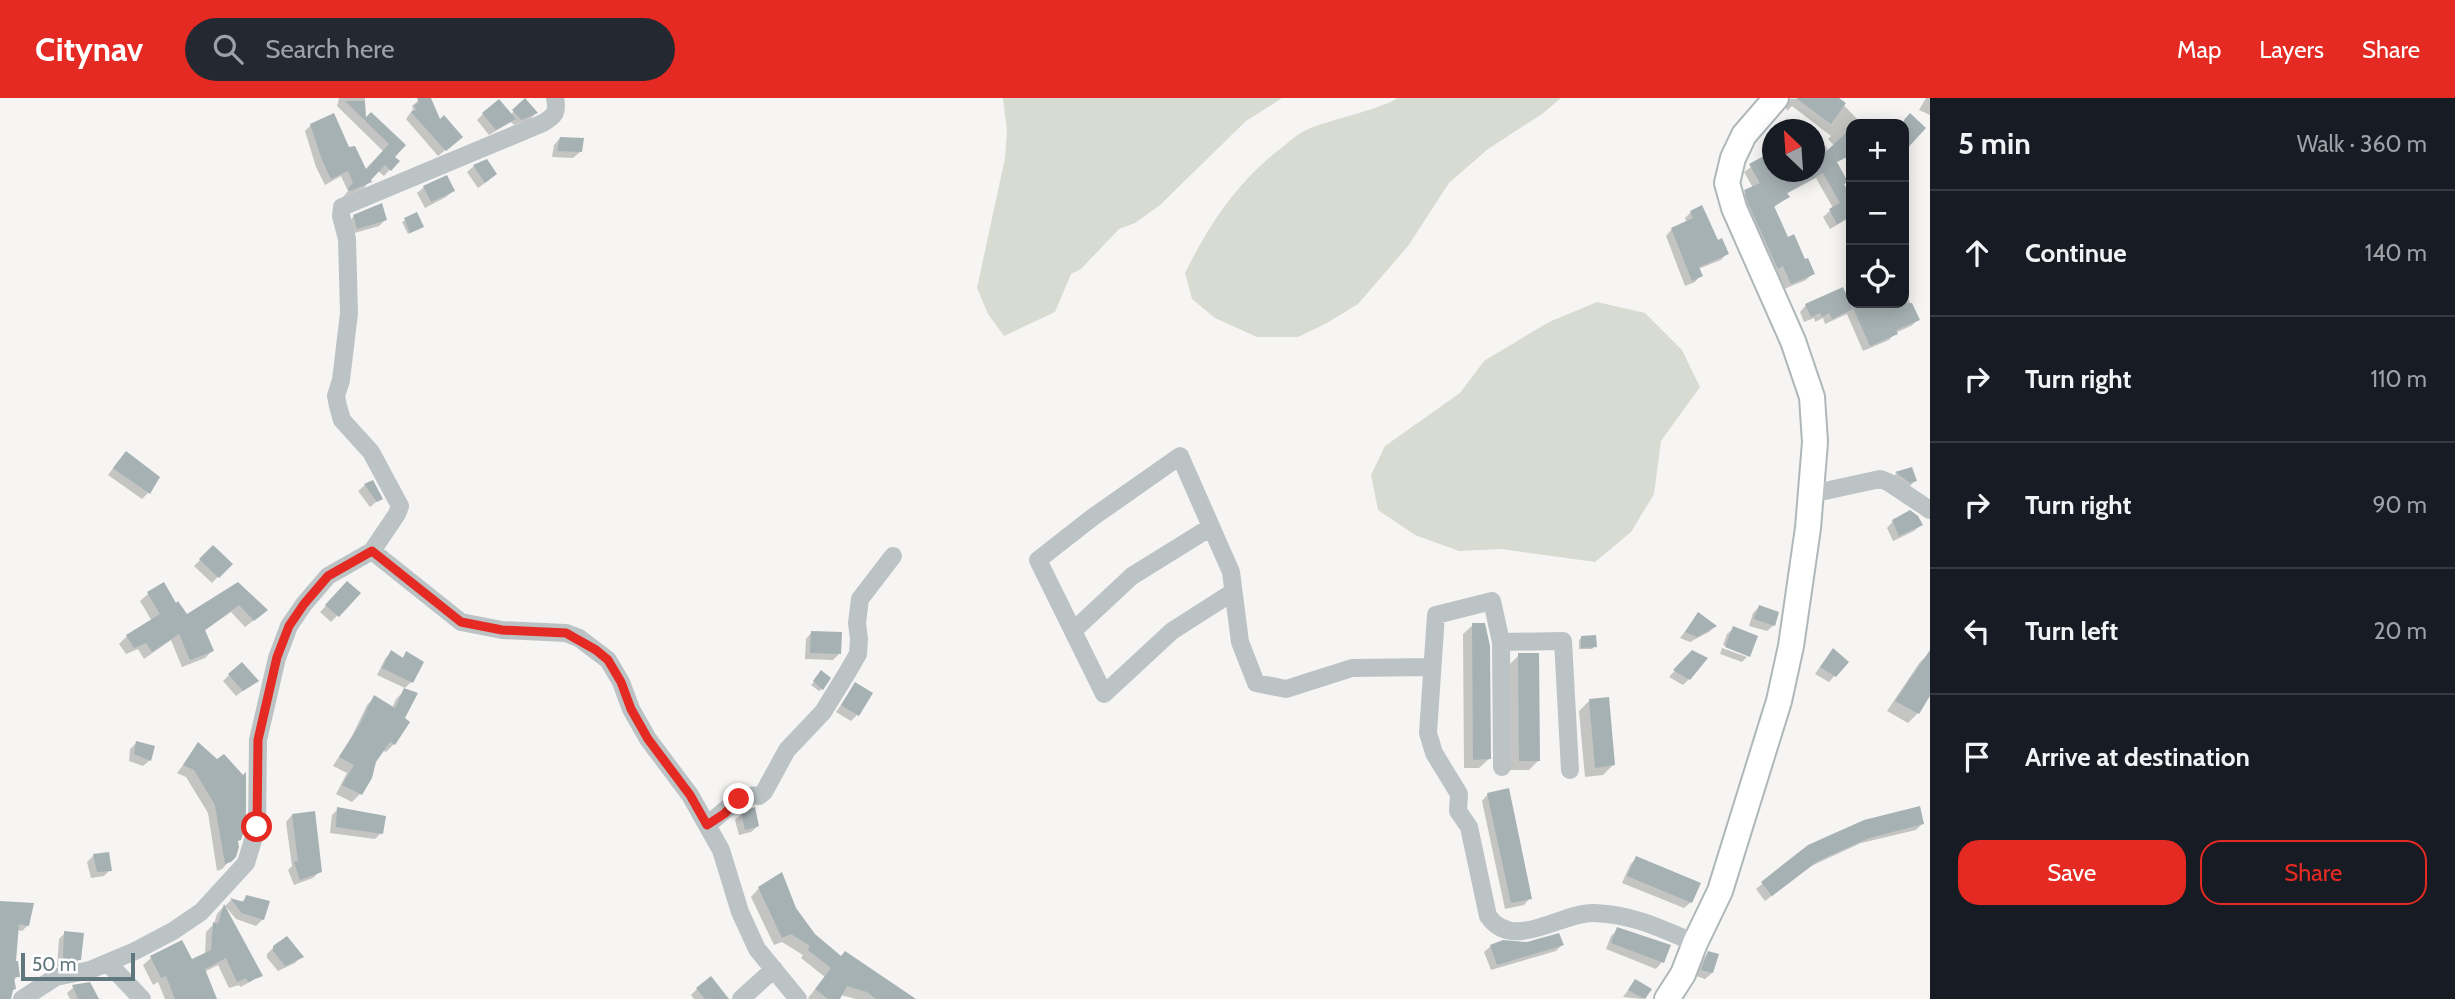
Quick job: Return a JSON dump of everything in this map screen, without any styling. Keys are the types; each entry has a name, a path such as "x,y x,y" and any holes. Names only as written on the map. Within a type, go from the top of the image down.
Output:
{"street":[{"path":"22,999 56,977 90,970 152,943 201,912 246,863 257,827 258,740 277,657 289,626 328,576 372,551 397,514 400,506 371,453 342,420 336,396 341,380 349,313 348,251 341,216 342,207 543,123 555,115 555,98"},
{"path":"1667,999 1683,974 1720,891 1779,701 1796,613 1811,494 1815,442 1812,397 1793,341 1734,208 1727,183 1733,158 1744,135 1776,98"},
{"path":"1233,592 1171,631 1104,694 1038,560 1093,517 1180,456 1231,572 1240,642 1256,683 1286,689 1352,668 1432,667"},
{"path":"1811,494 1884,480 1930,510"},
{"path":"1073,631 1132,576 1211,527"},
{"path":"372,551 461,622 502,630 566,633 608,660 648,739 690,795 721,850 740,912 757,949 798,999"},
{"path":"707,825 724,814 739,799 759,796 764,792 788,750 822,712 838,689 858,654 857,623 860,598 893,556"},
{"path":"1502,767 1501,642 1492,601 1436,615 1428,733 1434,753 1459,794 1458,811 1469,827 1485,907 1494,925 1514,932 1581,914 1600,913 1631,917 1695,943"},
{"path":"1501,642 1563,641 1570,770"},
{"path":"108,963 142,999"},
{"path":"741,999 774,969"}],"shaded area":[{"path":"1003,98 1282,98 1246,121 1160,205 1135,223 1119,229 1081,269 1071,274 1055,312 1004,336 988,314 977,288 1005,158 1007,131"},
{"path":"1398,98 1561,98 1542,114 1488,149 1449,183 1408,246 1358,304 1327,323 1298,337 1257,337 1215,318 1192,299 1185,273 1215,220 1253,173 1306,130"},
{"path":"1597,302 1645,313 1682,350 1700,387 1661,441 1654,494 1631,532 1595,562 1501,549 1459,551 1415,535 1378,510 1371,475 1385,446 1460,393 1484,361 1549,322"}],"building":[{"path":"417,98 431,98 440,119 444,115 463,137 446,151 411,112 416,110 414,105 419,103"},
{"path":"525,98 538,113 521,120 512,110"},
{"path":"1796,98 1839,98 1846,103 1831,124"},
{"path":"499,99 516,119 496,130 482,113"},
{"path":"345,101 365,101 366,117 371,112 406,145 395,157 400,161 391,171 385,165 372,182 350,191 348,189 353,183 348,171 331,179 310,124 334,113 349,147 355,146 366,169 389,144"},
{"path":"1910,113 1926,128 1909,147 1909,119 1905,119"},
{"path":"1846,133 1846,158 1837,162 1846,178 1846,218 1837,224 1829,209 1840,203 1825,177 1825,153"},
{"path":"560,137 584,138 582,152 557,151"},
{"path":"1762,157 1762,182 1807,182 1787,193 1790,197 1774,206 1788,237 1794,234 1815,274 1791,284 1783,266 1778,269 1744,190 1760,183 1749,164"},
{"path":"487,159 497,174 485,183 473,165"},
{"path":"447,175 455,191 431,202 423,186"},
{"path":"382,203 387,220 357,229 353,215"},
{"path":"1702,205 1718,240 1722,238 1729,254 1699,267 1703,276 1692,281 1671,228 1693,218 1690,211"},
{"path":"417,212 424,227 410,233 404,218"},
{"path":"1843,287 1846,308 1853,309 1832,319 1829,313 1822,317 1820,313 1811,317 1805,304"},
{"path":"1909,303 1912,303 1920,320 1896,330 1898,334 1870,346 1853,308 1909,308"},
{"path":"126,451 160,477 150,494 113,468"},
{"path":"1912,467 1917,481 1910,483 1895,472"},
{"path":"373,480 383,499 377,502 364,484"},
{"path":"1910,510 1918,516 1923,525 1899,536 1892,520"},
{"path":"213,545 233,564 219,578 199,559"},
{"path":"347,581 361,593 339,617 325,605"},
{"path":"164,582 176,603 178,601 187,614 238,582 268,610 254,621 239,605 205,630 214,651 190,660 179,634 152,652 146,643 134,648 126,635 160,614 147,592"},
{"path":"1759,605 1779,612 1775,626 1754,619"},
{"path":"1698,612 1717,626 1697,637 1685,632"},
{"path":"1472,623 1485,623 1490,646 1491,759 1473,760"},
{"path":"1733,626 1758,636 1750,657 1725,647"},
{"path":"811,631 842,632 841,654 810,653"},
{"path":"1596,635 1597,647 1581,648 1581,636"},
{"path":"1833,648 1849,662 1836,677 1820,667"},
{"path":"391,650 403,658 406,651 424,662 413,683 382,668"},
{"path":"1692,650 1708,658 1690,680 1673,670"},
{"path":"1930,650 1930,696 1919,714 1895,701"},
{"path":"1518,653 1539,653 1540,761 1519,761"},
{"path":"242,662 259,681 243,691 228,674"},
{"path":"821,670 831,678 823,690 813,681"},
{"path":"855,682 873,693 859,716 841,705"},
{"path":"404,688 418,693 405,718 410,722 395,745 390,742 376,762 372,778 362,795 342,785 354,765 339,757 359,726 374,695 395,708"},
{"path":"1609,697 1615,765 1595,768 1589,699"},
{"path":"136,741 155,746 151,761 134,754"},
{"path":"198,742 217,759 224,754 243,775 246,772 246,825 241,840 238,841 236,857 225,864 215,805 194,770 183,765"},
{"path":"1509,788 1532,899 1511,903 1487,793"},
{"path":"1920,806 1924,824 1869,838 1818,861 1772,896 1761,882 1808,845 1864,820"},
{"path":"337,807 386,816 383,834 336,827"},
{"path":"755,807 759,826 745,830 741,812"},
{"path":"315,811 322,872 300,880 294,862 298,861 292,814"},
{"path":"109,852 112,871 97,872 93,854"},
{"path":"1636,856 1701,883 1692,903 1627,876"},
{"path":"782,872 796,908 815,934 841,956 845,951 916,999 876,999 867,992 847,986 840,999 828,999 815,989 831,968 808,950 810,946 791,934 782,938 758,887"},
{"path":"246,895 270,901 264,920 242,913 230,898 244,902"},
{"path":"0,901 34,903 29,926 19,924 16,961 20,977 14,977 16,989 13,990 11,999 0,999"},
{"path":"224,904 263,976 248,982 246,978 237,982 226,958 205,969 217,999 175,999 166,976 161,978 150,956 182,940 192,959 211,950 213,922 218,924"},
{"path":"1617,927 1671,945 1664,963 1611,943"},
{"path":"64,931 84,933 81,960 63,962"},
{"path":"1559,933 1564,945 1497,965 1490,945 1503,940 1527,942"},
{"path":"287,936 304,957 285,966 273,951 273,946"},
{"path":"1708,951 1719,954 1713,973 1701,970"},
{"path":"711,976 729,999 705,999 696,988"},
{"path":"1635,979 1652,989 1645,999 1628,990"},
{"path":"90,982 99,999 78,999 72,985"}],"route":[{"path":"257,827 258,740 277,657 289,626 328,576 372,551 461,622 502,630 566,633 579,638 608,660 648,739 690,795 707,825 724,814 739,799"}]}
